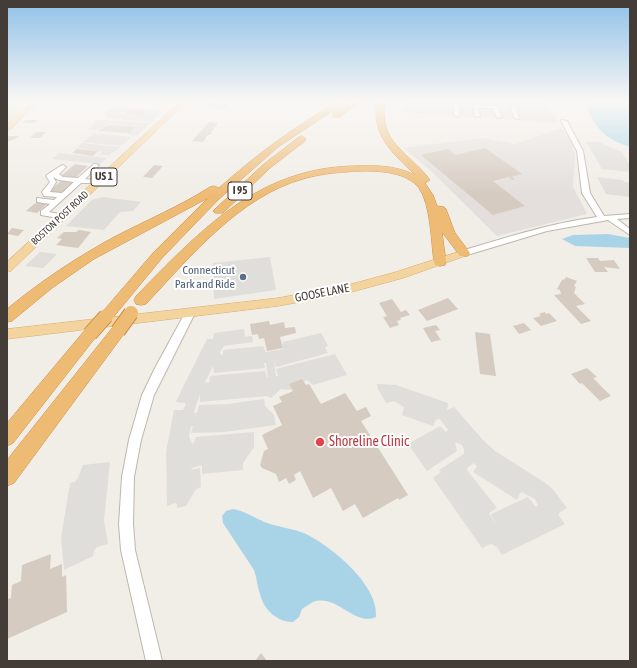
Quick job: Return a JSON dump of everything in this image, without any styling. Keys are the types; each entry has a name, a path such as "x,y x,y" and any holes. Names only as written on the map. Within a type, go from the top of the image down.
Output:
{"highway":[{"name":"I 95","path":"7,437 135,280 179,232 215,197 263,156 294,133"},
{"name":"I 95","path":"7,476 141,300 195,236 246,185 308,133"},
{"path":"383,133 387,141 433,189 438,200 443,224 452,239 464,253"},
{"path":"7,317 42,288 74,266 120,239 208,194 263,156"},
{"path":"141,300 209,230 239,207 264,191 288,179 309,172 332,168 362,167 396,172 411,177 423,187 430,198 440,262"}],"main road":[{"name":"BOSTON POST ROAD","path":"7,268 150,133"},
{"name":"GOOSE LANE","path":"7,334 278,302 344,290 399,275 464,253"}],"street":[{"path":"570,133 580,151 586,193 605,217 630,233"},
{"path":"61,216 44,213 96,166"},
{"path":"63,167 55,174 49,176 53,182 46,192 47,194 63,195"},
{"path":"55,174 61,178 98,182"},
{"path":"40,200 55,202"},
{"name":"GOOSE LANE","path":"464,253 560,225 605,217 630,216"},
{"path":"154,661 128,550 126,524 128,477 135,440 148,396 159,371 190,313"}],"shaded area":[{"path":"94,133 131,137 121,146 83,142"},
{"path":"129,133 140,133 137,136 127,135"},
{"path":"547,133 565,133 571,142 575,156 573,187 587,214 497,236 430,170 404,148 483,138 515,144"},
{"path":"586,142 599,142 622,152 630,165 630,172 602,169"},
{"path":"82,143 121,147 109,155 98,154 103,152 77,148"},
{"path":"59,153 107,158 100,164 52,159"},
{"path":"597,177 630,182 630,197 606,194"},
{"path":"103,197 141,202 133,211 120,212 104,230 66,226 92,200"},
{"path":"40,252 57,254 43,268 25,266"},
{"name":"Connecticut Park and Ride","path":"270,257 276,290 214,299 213,263"},
{"path":"244,329 245,337 252,336 253,342 224,346 220,352 220,354 223,355 223,350 263,346 266,352 283,349 283,342 321,333 328,346 325,347 328,353 276,367 274,361 276,376 278,376 276,369 335,354 347,375 313,385 307,380 291,390 281,389 271,398 267,396 200,402 200,394 194,411 195,413 197,413 199,405 228,404 264,399 265,406 274,415 276,425 224,432 191,433 193,426 191,426 189,437 193,445 196,437 254,432 254,447 243,463 243,470 202,474 202,465 192,468 191,470 200,468 201,487 196,489 186,506 177,508 177,504 175,503 167,506 166,452 174,410 183,410 186,404 176,402 207,339 213,339 214,333","holes":["264,363 266,363 267,378 265,371 210,376 209,383 205,382 213,366 214,373 265,368"]},
{"path":"377,384 396,385 448,403 447,410 454,407 483,440 495,451 552,488 567,508 559,513 559,516 565,524 502,555 497,547 491,544 482,548 433,478 441,472 439,470 464,454 462,445 455,442 457,451 427,471 408,444 440,426 446,432 448,430 440,419 436,420 433,426 402,415 404,407 394,401 386,403 378,389","holes":["474,463 477,466 473,472 517,500 522,492 535,499 538,506 535,506 528,497 491,514 496,525 489,513 497,508 467,470 468,467"]},
{"path":"110,462 104,520 108,544 97,547 93,556 64,570 61,538 70,483 75,482 78,478 83,465"}],"water":[{"path":"604,133 630,133 630,147 614,141"},
{"path":"608,234 630,238 630,248 575,246 562,239 573,235"},
{"path":"233,509 264,522 306,534 328,548 352,568 362,580 370,592 375,605 376,617 368,619 361,618 338,605 321,600 313,602 302,609 299,617 293,622 282,620 272,614 262,600 254,570 223,523 222,516 226,511"}],"building":[{"path":"35,133 45,133 40,138 30,138"},
{"path":"199,133 212,133 208,135 203,142 192,141"},
{"path":"19,136 7,142 7,137"},
{"path":"485,148 522,174 511,177 515,179 512,180 509,177 493,181 525,206 493,215 421,155 448,149 455,155"},
{"path":"77,149 98,151 93,156 72,153"},
{"path":"75,164 88,166 75,178 61,176"},
{"path":"154,165 163,166 152,178 143,177"},
{"path":"62,180 74,182 60,194 48,192"},
{"path":"34,204 47,204 37,213 26,211"},
{"path":"12,228 24,230 18,236 7,234"},
{"path":"79,230 91,232 78,248 56,245 62,239 57,238 64,232 76,232"},
{"path":"586,258 598,258 600,261 614,260 620,269 604,267 608,272 595,272"},
{"path":"566,277 577,281 574,286 576,287 574,293 585,304 576,306 591,321 581,324 554,295 561,294 560,290 557,289 562,280"},
{"path":"448,298 458,309 427,321 418,310"},
{"path":"392,299 401,312 406,310 410,315 400,318 401,320 397,321 399,325 390,328 383,317 387,316 379,303"},
{"path":"545,312 546,314 549,313 557,321 541,326 533,318 541,316 539,314"},
{"path":"269,321 270,325 284,322 285,328 295,327 296,333 280,337 283,348 267,351 264,338 259,339 258,334 252,335 250,324"},
{"path":"524,323 531,330 519,334 513,326"},
{"path":"436,325 440,330 435,331 441,340 431,342 423,328"},
{"path":"475,332 490,334 496,376 480,374"},
{"path":"587,368 597,377 593,378 611,396 600,401 571,374"},
{"name":"Shoreline Clinic","path":"302,379 306,385 309,384 321,404 345,393 357,411 366,407 371,416 361,421 408,495 399,500 398,498 363,518 355,504 343,511 331,488 313,498 300,471 294,475 296,480 289,484 286,478 279,482 276,474 262,468 260,465 264,451 268,449 262,435 282,425 273,406 282,402 279,397 293,391 289,384"},
{"path":"51,554 50,569 62,564 62,577 66,575 67,612 7,639 7,599 11,598 12,585 21,581 22,565"},
{"path":"261,653 267,661 255,661"}],"place":[{"name":"Connecticut Park and Ride","path":"243,277"},
{"name":"Shoreline Clinic","path":"320,442"}]}
